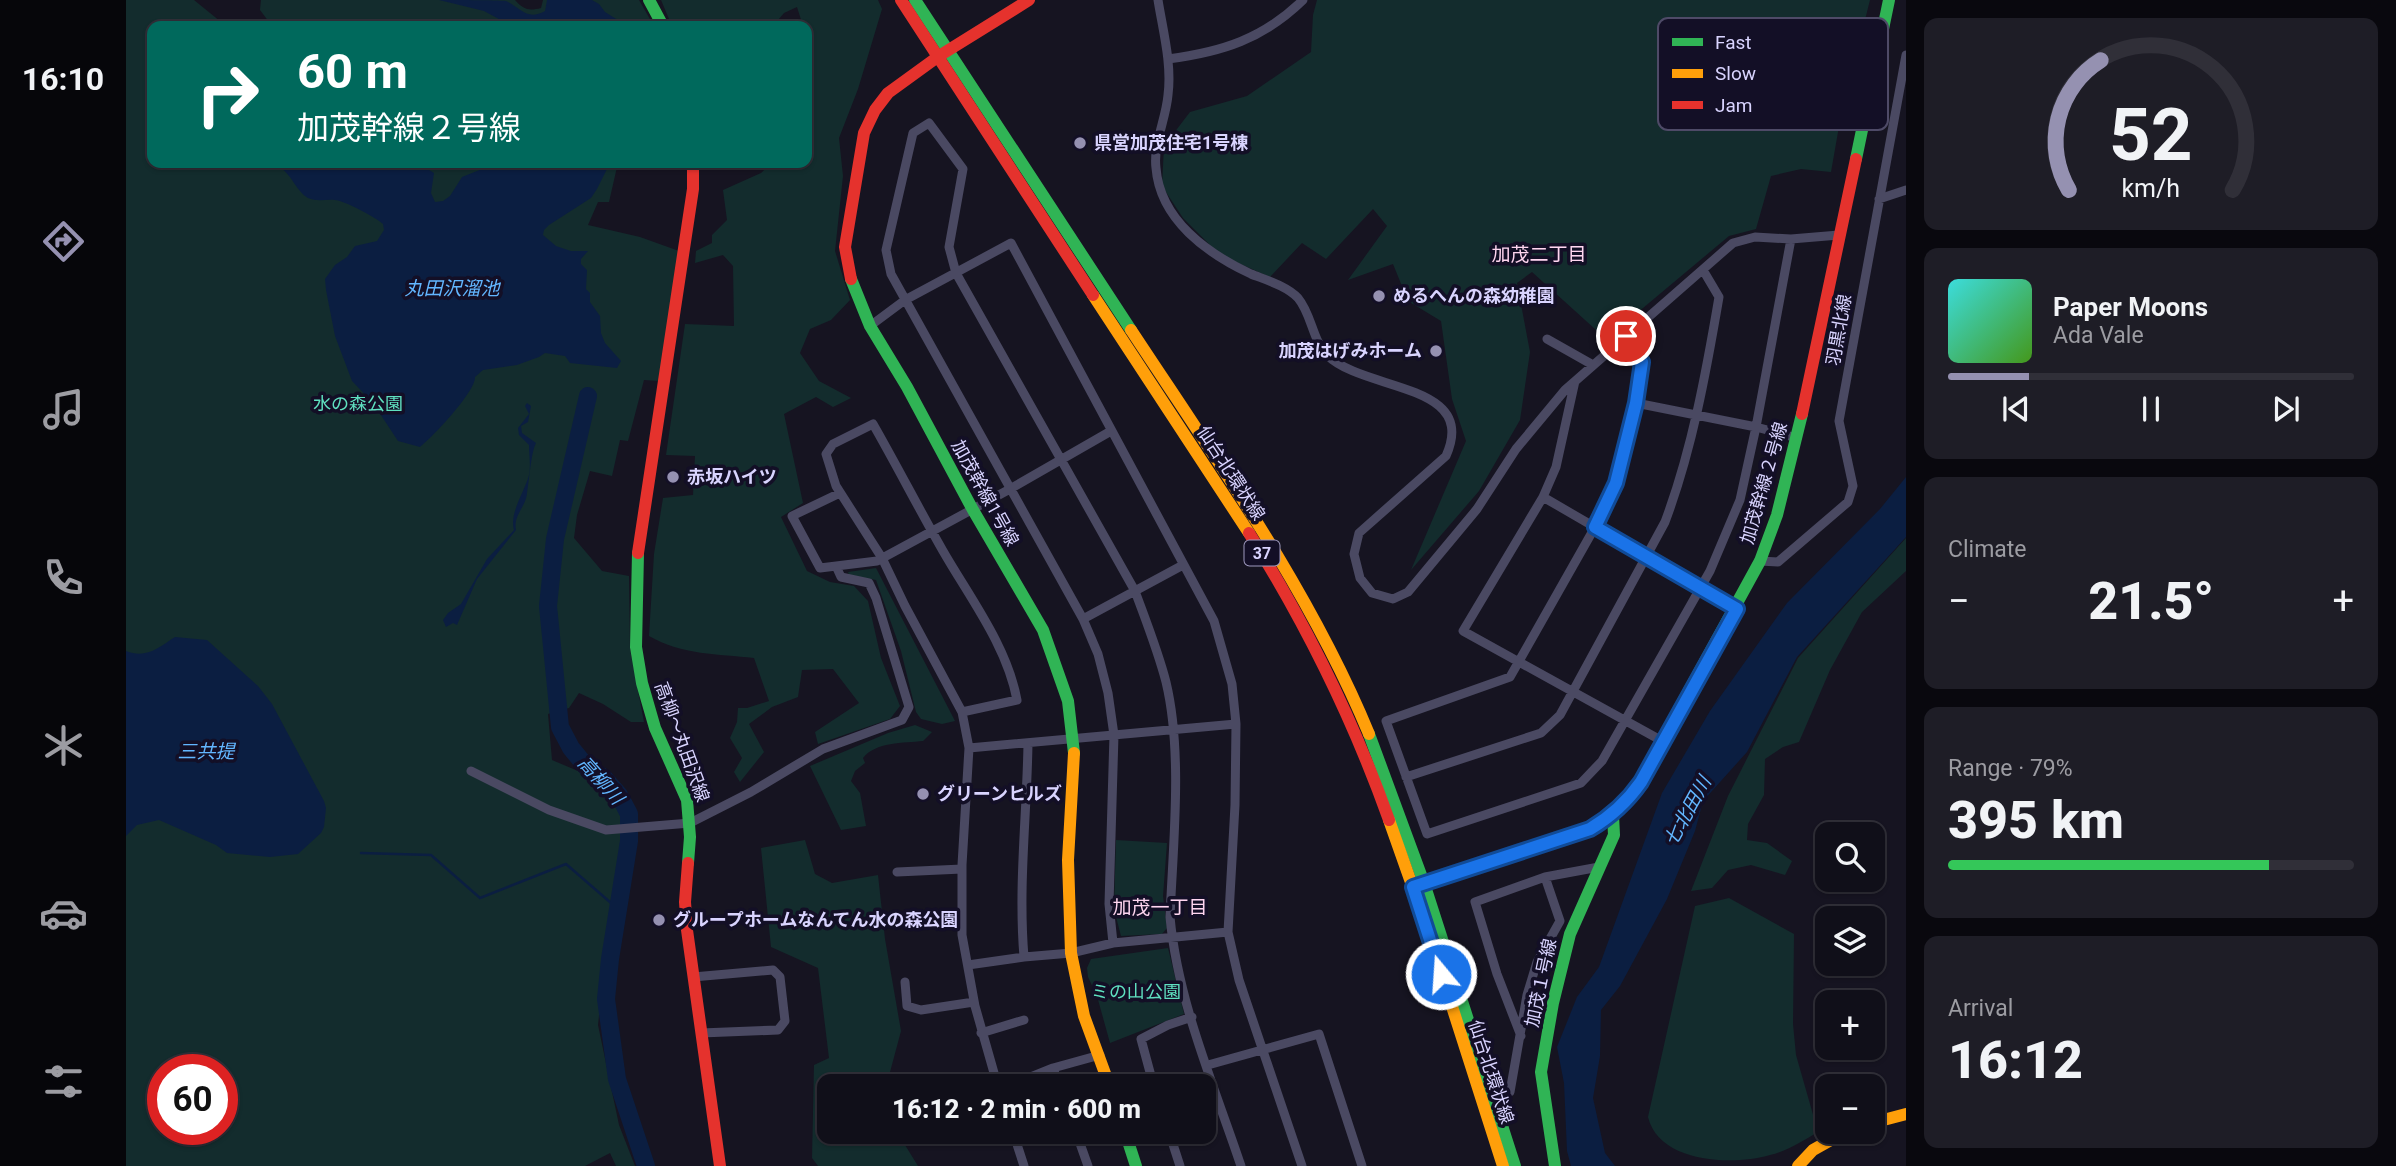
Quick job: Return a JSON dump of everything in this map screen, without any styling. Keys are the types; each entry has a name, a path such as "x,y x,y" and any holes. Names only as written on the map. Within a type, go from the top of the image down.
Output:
{"street":[{"path":"649,0 660,21"},
{"name":"仙台北環状線","path":"901,0 944,53"},
{"name":"仙台北環状線","path":"915,0 944,53 1144,375 1269,564 1308,633 1342,703 1405,860 1419,885 1515,1166"},
{"name":"加茂幹線1号線","path":"1029,0 944,53 888,93 875,110 864,133 845,247 852,285 870,326 1043,630 1068,701 1075,760 1068,860 1072,953 1084,1016 1107,1074"},
{"path":"1168,60 1209,53 1246,40 1278,22 1303,0"},
{"name":"加茂幹線２号線","path":"1885,18 1889,0"},
{"path":"1161,1 1168,60 1168,94 1155,166 1162,196 1177,219 1195,239 1217,257 1283,288 1298,298 1318,342 1336,363 1358,374 1431,398 1444,409 1452,422 1453,441 1446,456 1359,533 1354,554 1360,578 1372,593 1392,599 1408,592 1477,509 1516,449 1565,390 1733,243 1755,237 1791,239 1839,236"},
{"name":"羽黒北線","path":"1760,561 1778,562 1848,502 1853,486 1839,421 1906,55"},
{"path":"1113,943 1109,904 1114,734 1108,692 1098,654 1083,620 891,274 887,250 913,133 929,123 963,169 949,247 956,273 1135,591 1167,684 1173,728 1175,779 1170,917 1172,939 1182,985 1241,1166"},
{"name":"加茂幹線２号線","path":"1419,885 1590,829 1613,815 1641,782 1737,609 1760,561 1777,515 1797,438 1861,130"},
{"name":"高柳～丸田沢線","path":"693,168 693,189 674,328 637,562 636,647 642,683 655,728 687,800 690,824 685,902 720,1166"},
{"path":"1879,199 1906,190"},
{"path":"1626,336 1642,362 1636,403 1616,483 1595,527 1510,677 1386,721 1427,834 1581,783 1602,761 1710,570 1740,500 1791,239"},
{"path":"870,326 905,300 1011,243 1214,621 1233,684 1236,724 1228,932 1239,980 1302,1166"},
{"path":"1406,777 1541,733 1560,715 1647,557 1677,491 1696,416 1719,298 1703,270"},
{"path":"1547,339 1593,365"},
{"path":"1575,381 1556,467 1543,497 1463,631 1623,722 1664,742"},
{"path":"1636,403 1797,438"},
{"path":"962,712 1017,700 1013,679 873,424 833,444 826,454 841,493 882,558 962,712 969,748 962,869 962,935 981,1033 994,1074"},
{"path":"841,493 792,516 820,568 877,561 1111,431"},
{"path":"1543,497 1737,609"},
{"path":"1083,620 1183,565"},
{"path":"471,771 549,810 606,830 690,824 823,749 902,720 909,707 873,590 869,583 841,577 836,566"},
{"path":"969,748 1236,724"},
{"path":"1024,957 1022,885 1028,800 1028,743"},
{"name":"加茂１号線","path":"1555,1166 1541,1072 1553,1003 1570,934 1614,835 1613,815"},
{"path":"1521,1036 1497,974 1475,902 1545,877 1599,867"},
{"path":"897,872 962,869"},
{"path":"1493,1097 1510,1093 1527,995 1537,962 1559,921 1545,877"},
{"name":"仙台北環状線","path":"1419,885 1503,1166"},
{"path":"968,965 1072,953 1113,943 1228,932"},
{"path":"693,977 773,970 780,977 785,1021 778,1030 701,1033"},
{"path":"905,982 907,1006 921,1010 974,1002"},
{"path":"1150,1074 1141,1039 1168,1025 1192,1017"},
{"path":"981,1033 1024,1020"},
{"path":"1208,1065 1319,1034 1362,1166"},
{"path":"1038,1074 1100,1055"},
{"path":"1053,1068 1055,1074"},
{"path":"1885,1120 1906,1114"},
{"path":"1017,1144 1024,1166"},
{"path":"1080,1144 1088,1166"},
{"path":"1129,1144 1136,1166"},
{"path":"1173,1144 1180,1166"},
{"path":"1798,1166 1813,1150 1824,1144"}],"green space":[{"name":"水の森公園","path":"126,0 194,0 220,21 147,21 147,168 368,168 409,177 405,168 617,168 609,202 598,202 588,225 640,237 679,251 659,381 644,380 628,441 620,440 612,476 590,471 577,515 574,538 602,571 629,576 630,649 644,722 631,722 579,693 569,708 548,714 552,760 578,771 613,801 621,817 622,838 611,903 598,1025 619,1125 635,1166 616,1166 610,1153 585,1166 126,1166"},
{"path":"261,0 515,0 524,8 530,9 541,8 543,0 639,0 651,21 268,21 260,10"},
{"path":"661,0 878,0 882,9 858,89 839,138 843,176 835,251 850,300 831,320 810,329 800,353 819,381 851,398 833,407 816,397 784,414 803,503 781,517 807,571 830,582 854,586 868,601 881,658 900,706 890,719 818,744 815,732 859,703 833,669 802,670 798,697 772,707 749,724 764,752 740,782 734,772 742,758 730,738 737,722 738,708 769,701 754,658 687,650 649,636 654,554 663,498 693,495 695,456 666,455 685,324 734,326 733,266 723,255 695,263 696,251 712,243 712,235 727,220 723,190 766,168 812,168 812,21 801,21 797,7 784,13 777,21 669,19"},
{"path":"1317,0 1870,0 1865,18 1658,18 1658,130 1838,130 1831,172 1801,169 1771,176 1756,229 1729,236 1606,339 1532,272 1517,283 1530,352 1520,420 1479,491 1411,570 1466,441 1452,399 1441,321 1408,301 1393,264 1348,280 1387,226 1373,209 1326,259 1302,243 1270,277 1220,255 1183,218 1162,186 1164,146 1190,112 1247,96 1311,52 1313,15"},
{"path":"1906,538 1906,571 1862,612 1830,670 1799,742 1783,747 1765,759 1764,795 1748,824 1747,840 1767,843 1792,861 1785,875 1751,865 1728,870 1712,888 1691,891 1728,796 1798,658"},
{"path":"876,568 955,721 942,724 921,719 916,712 901,651 876,580 849,575 848,572"},
{"path":"915,725 932,732 923,741 882,746 863,758 865,763 855,771 851,781 860,793 866,826 841,830 810,766 888,733"},
{"path":"805,840 815,874 832,883 878,875 885,939 901,1031 889,1074 817,1074 817,1144 904,1144 918,1166 818,1166 812,1158 814,1065 829,1058 818,968 771,947 761,848"},
{"path":"1116,840 1167,843 1163,896 1167,928 1162,934 1121,936 1114,909"},
{"path":"1729,898 1794,934 1793,1024 1796,1055 1815,1122 1815,1134 1776,1153 1754,1158 1718,1160 1681,1152 1666,1144 1655,1132 1648,1117 1695,906"},
{"name":"ミの山公園","path":"1168,948 1184,1014 1110,1043 1097,996 1088,977 1087,968 1091,959"}],"water":[{"path":"439,0 506,1 533,15 545,11 547,0 592,0 619,21 503,21 484,11"},
{"name":"丸田沢溜池","path":"280,168 424,168 434,173 431,193 435,202 450,196 462,177 484,168 608,168 591,198 549,225 543,235 556,246 571,251 588,251 581,259 581,264 587,270 586,289 590,293 590,302 600,316 601,333 605,343 621,361 617,368 570,363 565,356 545,353 517,365 483,370 475,377 469,392 453,413 420,447 398,441 373,403 352,381 335,336 325,279 355,246 377,241 384,230 383,224 339,201 308,198"},
{"path":"527,403 531,406 528,422 521,426 522,433 536,443 530,469 529,445 519,435 518,428 529,414 525,406"},
{"path":"529,475 526,498 516,520 516,530 477,579 457,625 453,623 446,627 443,620 461,604 487,559 514,530 514,516"},
{"name":"七北田川","path":"1906,477 1906,537 1797,657 1747,752 1703,801 1695,831 1667,899 1620,986 1601,1010 1600,1056 1593,1098 1605,1153 1615,1166 1571,1166 1567,1151 1564,1083 1557,1047 1577,997 1599,967 1662,793 1710,711 1787,603 1880,509"},
{"name":"三共提","path":"175,637 207,640 258,686 272,704 326,808 321,833 298,854 270,857 227,853 216,845 159,820 137,825 126,836 126,651 146,653"}],"waterway":[{"name":"高柳川","path":"588,396 555,539 548,606 560,727 571,748 589,770 603,777 619,795 629,814 629,841 606,999 617,1079 646,1166"},
{"path":"361,853 431,855 480,898 566,864 618,909"}],"traffic: fast":[{"path":"649,0 660,21"},
{"path":"915,0 1131,330"},
{"path":"1885,18 1889,0"},
{"path":"1856,159 1862,130"},
{"path":"851,279 870,326 1043,630 1068,701 1074,753"},
{"path":"1416,886 1590,829 1612,814 1635,789 1760,561 1777,515 1802,414"},
{"path":"638,553 636,647 642,683 655,728 687,800 690,837 688,863"},
{"path":"1369,734 1424,883 1515,1166"},
{"path":"1555,1166 1541,1072 1553,1003 1570,934 1614,835 1613,815"},
{"path":"1129,1144 1136,1166"}],"traffic: slow":[{"path":"1093,295 1249,533"},
{"path":"1131,330 1290,577 1319,629 1369,734"},
{"path":"1074,753 1068,860 1071,953 1084,1016 1105,1074"},
{"path":"1389,820 1425,922 1503,1166"},
{"path":"1885,1120 1906,1114"},
{"path":"1798,1166 1813,1150 1824,1144"}],"traffic: jam":[{"path":"901,0 1093,295"},
{"path":"851,279 845,247 864,133 875,110 888,93 939,56 1029,0"},
{"path":"1802,414 1856,159"},
{"path":"638,553 693,189 693,168"},
{"path":"1249,533 1290,602 1327,673 1360,745 1389,820"},
{"path":"688,863 685,902 687,930 720,1166"}],"place":[{"name":"県営加茂住宅1号棟","path":"1080,143"},
{"name":"めるへんの森幼稚園","path":"1379,296"},
{"name":"加茂はげみホーム","path":"1436,351"},
{"name":"赤坂ハイツ","path":"673,477"},
{"name":"グリーンヒルズ","path":"923,794"},
{"name":"グループホームなんてん水の森公園","path":"659,920"}],"district":[{"name":"加茂二丁目","path":"1539,254"},
{"name":"加茂一丁目","path":"1160,907"}],"route":[{"path":"1441,974 1413,887 1590,829 1613,815 1641,782 1737,609 1595,527 1616,483 1636,403 1642,362 1626,336"}]}
